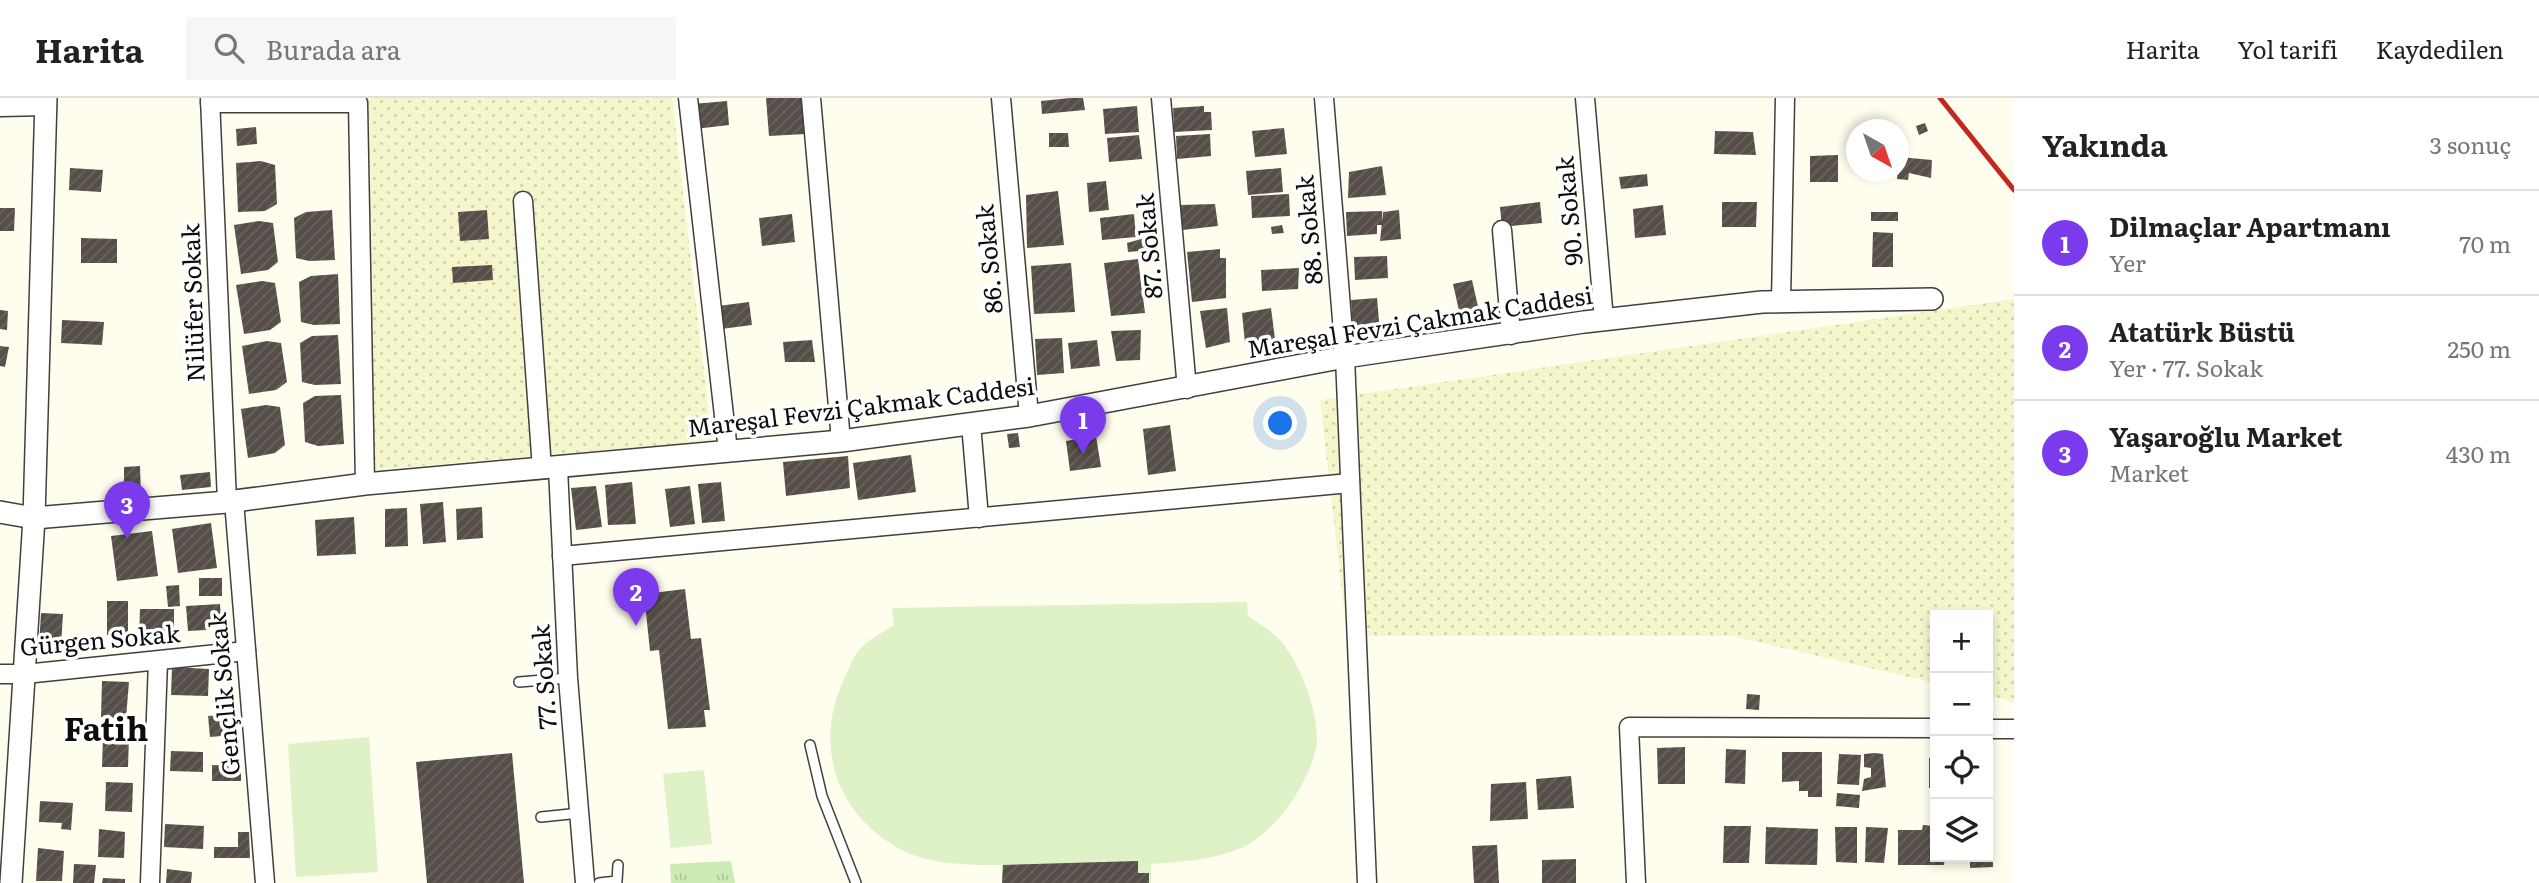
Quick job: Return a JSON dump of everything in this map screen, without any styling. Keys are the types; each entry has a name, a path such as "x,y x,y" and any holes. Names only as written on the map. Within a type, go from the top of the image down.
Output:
{"street":[{"path":"688,98 728,451"},
{"path":"811,98 841,441"},
{"name":"86. Sokak","path":"1001,98 1028,416"},
{"name":"87. Sokak","path":"1161,98 1187,389"},
{"name":"88. Sokak","path":"1324,98 1345,358 1367,883"},
{"name":"90. Sokak","path":"1585,98 1604,320"},
{"path":"1781,302 1785,98"},
{"path":"210,100 358,103 365,484"},
{"name":"Nilüfer Sokak","path":"210,100 230,501"},
{"path":"0,107 46,102 34,518 11,883"},
{"name":"77. Sokak","path":"523,201 550,468 562,556 568,678 581,750 580,813 585,883"},
{"path":"1502,230 1511,335"},
{"name":"Mareşal Fevzi Çakmak Caddesi","path":"0,512 34,518 230,501 365,484 841,441 1028,416 1345,358 1604,320 1781,302 1932,299"},
{"path":"971,424 979,519"},
{"path":"562,556 1350,483"},
{"name":"Gençlik Sokak","path":"230,501 246,651 265,883"},
{"name":"Gürgen Sokak","path":"0,674 25,674 246,651"},
{"path":"150,883 158,661"},
{"path":"1636,883 1629,727 1930,728"},
{"path":"1993,729 2014,729"}],"lane":[{"path":"519,682 568,678"},
{"path":"810,746 822,796 856,883"},
{"path":"541,817 580,813"},
{"path":"599,883 617,881 618,865"}],"green space":[{"path":"347,98 672,98 712,441 371,470"},
{"path":"2014,299 2014,702 1993,696 1993,610 1930,610 1930,682 1732,636 1347,636 1320,400"},
{"path":"1247,602 1248,616 1278,638 1302,676 1313,709 1317,740 1311,765 1292,801 1275,823 1244,846 1205,858 1151,864 1151,883 1002,883 1002,865 935,861 898,848 876,833 858,815 845,796 831,751 835,703 857,653 866,643 894,625 892,608"},
{"path":"369,737 378,872 296,877 288,744"},
{"path":"704,770 712,844 671,848 663,774"},
{"path":"731,861 735,883 671,883 670,864"}],"building":[{"path":"766,98 802,98 805,134 769,136"},
{"path":"1083,98 1085,110 1042,114 1041,101"},
{"path":"727,101 729,125 695,129 693,104"},
{"path":"1137,106 1139,132 1105,134 1103,109"},
{"path":"1204,106 1204,112 1211,112 1212,130 1174,132 1173,108"},
{"path":"1925,123 1928,131 1919,135 1916,126"},
{"path":"256,127 257,144 237,146 236,129"},
{"path":"1284,128 1287,154 1255,157 1252,131"},
{"path":"1715,131 1753,132 1756,155 1714,154"},
{"path":"1049,133 1068,133 1069,147 1049,147"},
{"path":"1210,134 1211,156 1177,159 1176,136"},
{"path":"1139,135 1142,159 1109,162 1107,138"},
{"path":"1838,155 1838,182 1810,182 1810,156"},
{"path":"1909,158 1932,160 1931,178 1909,173"},
{"path":"261,161 275,165 277,204 265,211 238,212 236,163"},
{"path":"1382,166 1386,195 1348,198 1349,172"},
{"path":"70,168 103,170 101,192 69,190"},
{"path":"1281,168 1283,192 1248,195 1246,171"},
{"path":"1647,174 1648,186 1621,189 1619,177"},
{"path":"1106,181 1109,210 1089,212 1087,183"},
{"path":"1058,191 1064,245 1027,248 1026,195"},
{"path":"1289,194 1290,216 1252,218 1251,196"},
{"path":"1540,202 1542,223 1502,227 1500,207"},
{"path":"1722,202 1757,202 1756,227 1722,227"},
{"path":"1215,204 1218,226 1182,230 1180,205"},
{"path":"1663,205 1666,235 1635,238 1633,209"},
{"path":"0,208 15,208 14,231 0,231"},
{"path":"332,210 335,260 309,261 296,258 294,218 306,212"},
{"path":"487,210 489,239 460,241 458,212"},
{"path":"1399,210 1401,239 1380,241 1383,212"},
{"path":"1382,211 1382,225 1377,225 1377,234 1347,236 1346,212"},
{"path":"1871,212 1898,212 1898,221 1871,221"},
{"path":"792,214 795,242 762,246 759,218"},
{"path":"1134,214 1136,237 1102,240 1100,218"},
{"path":"259,221 273,223 278,262 268,270 241,274 234,225"},
{"path":"1282,225 1284,233 1272,234 1271,227"},
{"path":"1873,232 1893,233 1893,267 1872,267"},
{"path":"1148,237 1150,250 1128,252 1127,243"},
{"path":"81,238 117,239 117,263 81,263"},
{"path":"1220,249 1220,258 1226,258 1226,298 1192,302 1187,252"},
{"path":"1387,256 1388,278 1355,280 1354,257"},
{"path":"1138,259 1145,313 1111,316 1104,263"},
{"path":"1071,263 1075,312 1034,314 1031,266"},
{"path":"492,265 493,280 453,283 452,267"},
{"path":"1299,268 1298,289 1262,291 1261,270"},
{"path":"338,274 340,324 314,325 301,322 299,282 311,276"},
{"path":"1472,280 1479,311 1460,315 1453,284"},
{"path":"262,281 275,283 281,322 270,330 244,334 236,285"},
{"path":"1377,298 1380,333 1353,335 1351,300"},
{"path":"749,302 752,325 721,329 718,306"},
{"path":"1227,308 1230,342 1206,348 1200,311"},
{"path":"1271,308 1275,339 1245,343 1242,313"},
{"path":"0,310 8,311 7,330 0,329"},
{"path":"62,320 104,322 102,345 61,343"},
{"path":"1141,330 1140,360 1116,361 1111,331"},
{"path":"338,335 341,384 315,385 302,382 300,343 312,336"},
{"path":"1062,338 1064,373 1037,375 1035,339"},
{"path":"812,340 815,362 785,362 783,342"},
{"path":"1097,340 1100,366 1071,369 1068,343"},
{"path":"267,341 281,343 287,382 276,390 249,394 242,346"},
{"path":"0,346 9,347 5,367 0,366"},
{"path":"341,395 344,444 318,446 305,442 303,403 315,396"},
{"path":"266,405 280,407 285,445 275,453 248,458 241,409"},
{"path":"1170,425 1176,471 1148,475 1143,429"},
{"path":"1018,433 1020,447 1009,448 1007,434"},
{"path":"1096,436 1101,467 1070,471 1066,441"},
{"path":"911,455 916,492 858,500 853,463"},
{"path":"848,456 850,488 786,496 783,462"},
{"path":"140,466 141,497 124,499 124,467"},
{"path":"210,472 211,487 182,490 180,475"},
{"path":"632,482 636,524 608,525 605,485"},
{"path":"721,482 725,521 702,523 698,484"},
{"path":"596,486 602,527 576,530 571,488"},
{"path":"690,486 695,524 670,527 665,489"},
{"path":"443,502 446,542 423,544 420,504"},
{"path":"482,507 483,538 457,540 456,509"},
{"path":"407,508 408,546 385,547 385,509"},
{"path":"354,517 356,554 317,556 315,520"},
{"path":"211,523 217,568 178,573 172,529"},
{"path":"152,531 158,576 117,581 111,536"},
{"path":"199,578 222,578 222,596 199,596"},
{"path":"179,585 180,606 168,607 166,586"},
{"path":"685,589 691,639 701,638 710,710 704,710 706,727 668,729 659,650 650,651 644,594"},
{"path":"107,601 128,601 128,635 107,635"},
{"path":"220,604 221,619 215,619 216,624 205,624 206,630 188,631 186,606"},
{"path":"140,609 174,609 174,640 139,640"},
{"path":"41,613 63,614 61,646 39,645"},
{"path":"172,667 209,669 208,696 171,695"},
{"path":"102,681 129,682 126,718 101,717"},
{"path":"1747,694 1760,695 1759,710 1746,709"},
{"path":"231,714 233,735 210,737 208,716"},
{"path":"103,737 129,737 128,767 102,767"},
{"path":"1685,747 1685,784 1658,784 1657,748"},
{"path":"1726,749 1746,750 1745,784 1725,783"},
{"path":"171,751 203,752 203,772 170,771"},
{"path":"1782,752 1822,752 1822,797 1808,797 1808,791 1799,791 1799,781 1782,782"},
{"path":"512,753 524,883 427,883 416,762"},
{"path":"1839,754 1861,755 1859,785 1837,784"},
{"path":"1864,754 1883,754 1886,787 1862,791 1864,779 1871,777 1871,768 1864,767"},
{"path":"212,765 241,766 241,781 212,781"},
{"path":"1571,776 1574,808 1538,810 1536,779"},
{"path":"106,782 133,783 132,812 105,811"},
{"path":"1526,782 1528,819 1490,821 1491,784"},
{"path":"1837,793 1860,795 1859,808 1836,806"},
{"path":"40,801 73,803 71,830 61,829 62,823 39,822"},
{"path":"165,824 204,826 203,849 164,847"},
{"path":"1923,825 1930,826 1930,862 1944,862 1944,865 1898,865 1898,830 1922,830"},
{"path":"1724,826 1751,826 1749,863 1723,863"},
{"path":"1766,827 1818,829 1817,865 1765,864"},
{"path":"1835,827 1857,827 1857,863 1836,862"},
{"path":"1866,827 1888,828 1884,863 1865,862"},
{"path":"99,829 125,832 124,858 98,857"},
{"path":"238,832 249,832 250,858 214,858 214,847 238,847"},
{"path":"1497,845 1499,883 1474,883 1472,846"},
{"path":"38,848 64,851 62,881 36,881"},
{"path":"1576,859 1576,883 1542,883 1542,860"},
{"path":"1138,861 1138,873 1149,873 1149,883 1002,883 1003,865"},
{"path":"1970,862 1993,862 1993,867 1970,868"},
{"path":"74,864 96,865 94,883 73,883"},
{"path":"167,869 192,872 191,883 166,883"},
{"path":"103,878 125,879 125,883 102,883"}],"railway":[{"path":"1940,98 2014,190"}],"place":[{"name":"Dilmaçlar Apartmanı","path":"1083,454"},
{"name":"Yaşaroğlu Market","path":"127,539"},
{"name":"Atatürk Büstü","path":"636,626"}],"district":[{"name":"Fatih","path":"106,730"}]}
